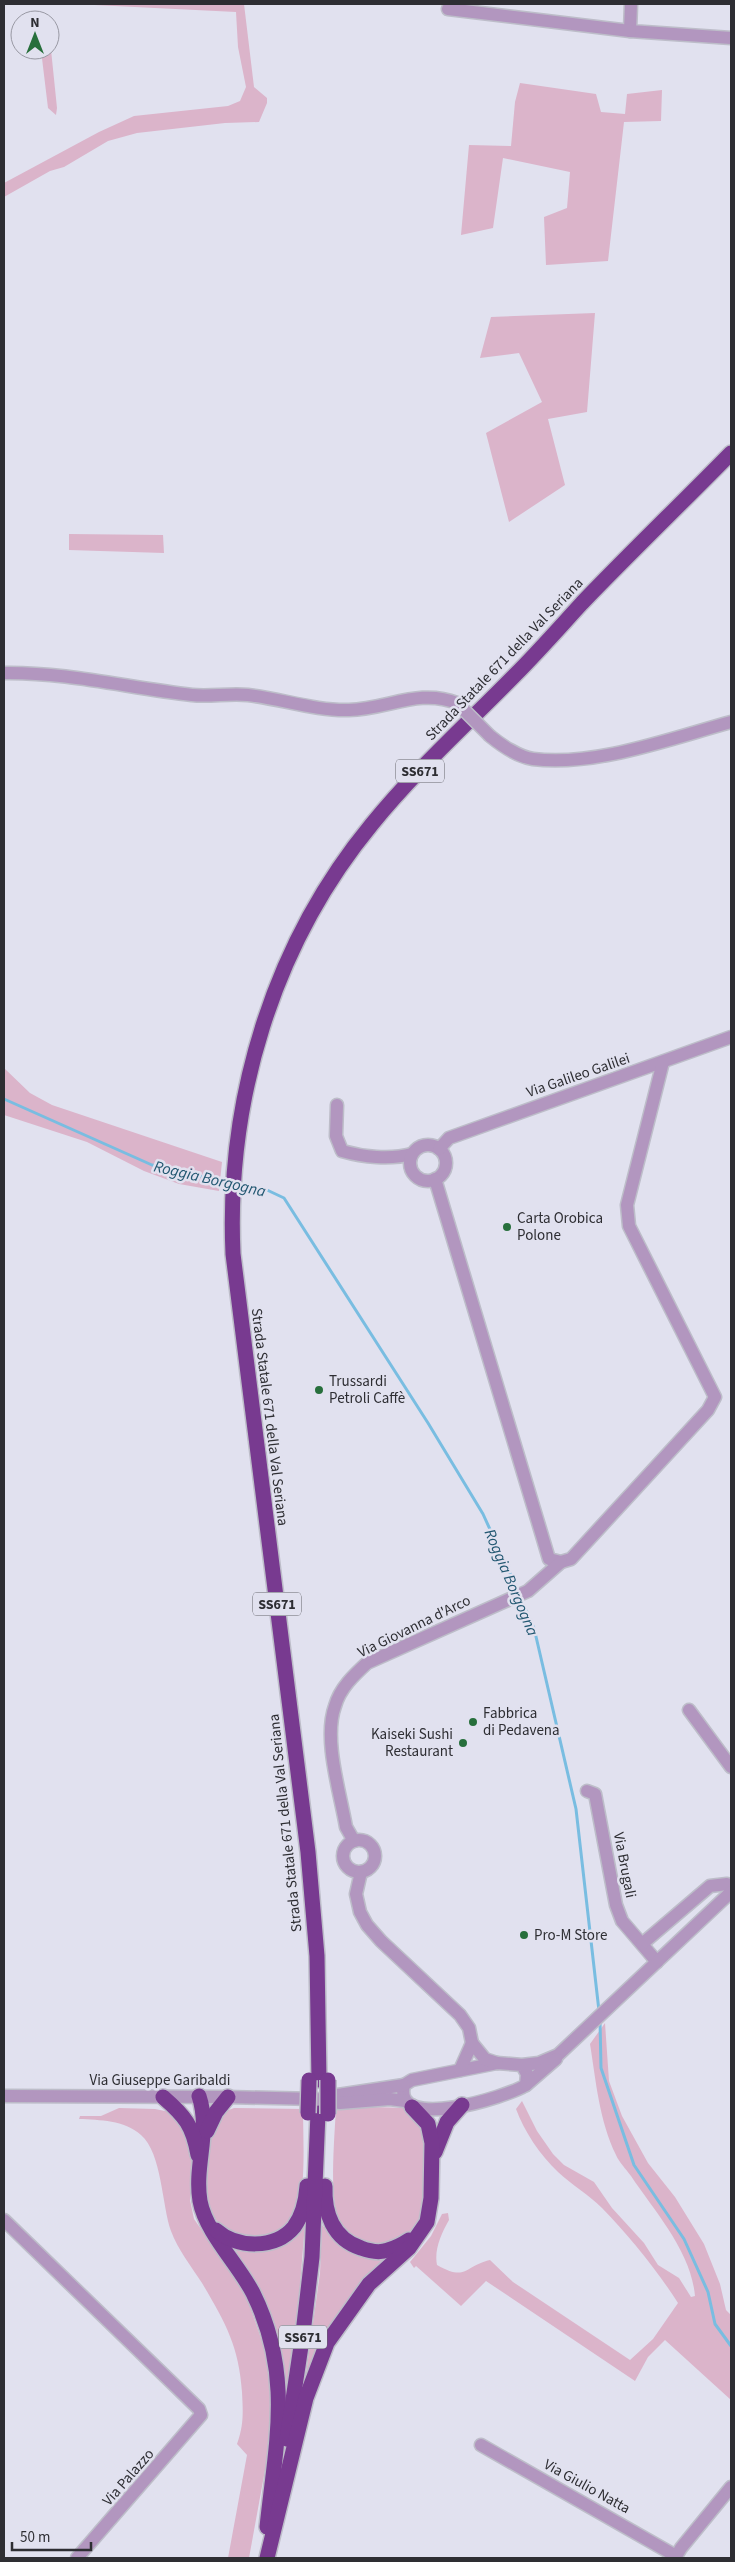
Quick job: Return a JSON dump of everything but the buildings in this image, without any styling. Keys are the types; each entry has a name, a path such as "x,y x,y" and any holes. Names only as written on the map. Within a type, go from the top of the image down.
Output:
{"highway":[{"name":"Strada Statale 671 della Val Seriana","path":"265,2558 304,2323 312,2257 319,2080 318,1986 306,1834 240,1319 231,1221 234,1165 248,1077 273,996 310,915 350,853 397,795 731,453"},
{"path":"199,2096 191,2125 200,2169"},
{"path":"199,2096 205,2112 205,2135 200,2169 200,2202 209,2224 252,2292 266,2323 279,2381 278,2429 265,2558"},
{"path":"163,2097 191,2125"},
{"path":"205,2135 216,2112 228,2097"},
{"path":"265,2558 306,2398 328,2342 369,2284 409,2248 427,2222 433,2161 432,2143 428,2124 408,2104"},
{"path":"433,2161 447,2122 462,2105"},
{"path":"209,2224 224,2237 239,2243 258,2244 278,2239 293,2228 301,2213 306,2190 317,2109"},
{"path":"317,2109 324,2204 330,2220 339,2235 352,2245 360,2248 387,2251 417,2236"}],"street":[{"path":"630,4 630,31"},
{"path":"448,9 630,31 731,38"},
{"path":"4,673 52,674 195,696 248,695 336,711 363,710 423,697 441,697 457,703 499,744 532,759 573,759 609,755 731,722"},
{"name":"Via Galileo Galilei","path":"439,1149 449,1138 731,1037"},
{"name":"Via Giovanna d'Arco","path":"354,1841 346,1827 330,1730 335,1704 349,1680 367,1664 528,1591 561,1562 571,1559 708,1410 715,1397 629,1226 628,1205 658,1092 663,1062"},
{"path":"337,1105 336,1136 342,1151 360,1156 404,1156 412,1154 424,1145 439,1149 444,1154 446,1164 444,1171 435,1178 421,1180 414,1174 410,1165 412,1154"},
{"path":"435,1178 549,1559 561,1562"},
{"path":"688,1710 731,1767"},
{"name":"Via Brugali","path":"587,1791 594,1794 616,1905 622,1921 658,1962"},
{"path":"360,1840 369,1844 375,1853 371,1868 361,1872 351,1870 344,1862 346,1847 354,1841 360,1840"},
{"path":"361,1872 356,1894 360,1912 367,1925 381,1941 460,2015 469,2028 472,2043 485,2059 497,2063"},
{"path":"642,1944 710,1886 727,1884 731,1891 658,1962"},
{"name":"Via Giuseppe Garibaldi","path":"317,2109 404,2085 412,2080 497,2063 522,2065 539,2063 558,2055 658,1962"},
{"path":"460,2070 472,2043"},
{"name":"Via Giuseppe Garibaldi","path":"4,2096 228,2097 317,2109 340,2103 390,2099 428,2109 462,2105 513,2092 526,2085 555,2062 558,2055"},
{"path":"522,2065 527,2074 526,2085"},
{"path":"404,2085 408,2104"},
{"name":"Via Palazzo","path":"4,2220 199,2409 201,2415 77,2558"},
{"name":"Via Giulio Natta","path":"481,2446 676,2557"},
{"path":"676,2557 731,2487"}],"shaded area":[{"path":"74,4 244,4 254,87 267,98 267,103 259,122 225,123 137,133 108,141 64,167 50,171 4,197 4,183 99,132 134,116 228,106 240,101 246,87 238,47 236,12"},
{"path":"42,60 52,60 56,115 48,108"},
{"path":"520,83 596,94 601,112 625,114 627,94 662,90 661,121 624,122 608,261 546,265 544,217 567,208 570,172 503,158 493,228 461,235 469,145 511,146 515,102"},
{"path":"595,313 587,412 548,419 565,485 509,522 486,433 542,402 519,353 480,358 491,317"},
{"path":"69,534 163,535 164,553 69,550"},
{"path":"4,1068 30,1093 52,1105 222,1162 219,1191 179,1184 144,1171 87,1142 4,1115"},
{"path":"605,2023 609,2081 622,2116 648,2163 675,2197 704,2244 720,2284 726,2310 731,2315 731,2400 665,2340 648,2357 635,2381 486,2281 461,2306 416,2266 414,2268 410,2262 431,2236 442,2214 448,2213 449,2220 437,2248 437,2265 447,2270 460,2272 490,2260 513,2282 630,2360 653,2339 678,2303 652,2266 612,2219 597,2203 558,2172 539,2150 523,2126 516,2109 522,2101 537,2131 553,2154 564,2165 594,2182 612,2208 644,2243 658,2265 679,2278 691,2297 695,2296 687,2263 679,2248 661,2218 619,2160 610,2142 599,2100 590,2044"},
{"path":"336,2106 406,2108 425,2128 426,2185 424,2204 418,2221 409,2234 394,2242 372,2243 361,2241 347,2232 338,2217 335,2206 333,2178"},
{"path":"119,2108 155,2109 170,2112 186,2129 193,2158 190,2200 194,2219 245,2292 265,2350 274,2400 269,2448 249,2558 228,2558 247,2455 237,2444 242,2424 243,2406 238,2361 218,2310 181,2251 171,2231 157,2167 148,2143 141,2135 127,2126 79,2119 80,2116 101,2116"},
{"path":"234,2108 303,2109 303,2182 298,2210 294,2219 286,2227 264,2237 240,2235 229,2231 220,2224 210,2208 206,2176 208,2136 221,2113"},
{"path":"305,2223 297,2323 287,2389 235,2248 256,2251 266,2250 290,2238"},
{"path":"322,2225 331,2235 387,2256 363,2282 305,2381 320,2273"}],"waterway":[{"name":"Roggia Borgogna","path":"4,1099 152,1165 229,1183"},
{"name":"Roggia Borgogna","path":"238,1184 267,1190 284,1198 428,1423 483,1514 519,1593"},
{"name":"Roggia Borgogna","path":"521,1599 534,1628 576,1809 599,2011"},
{"name":"Roggia Borgogna","path":"600,2020 601,2068 634,2165 684,2239 708,2292 715,2324 731,2346"}],"place":[{"name":"Carta Orobica Polone","path":"507,1227"},
{"name":"Trussardi Petroli Caffè","path":"319,1390"},
{"name":"Fabbrica di Pedavena","path":"473,1722"},
{"name":"Kaiseki Sushi Restaurant","path":"463,1743"},
{"name":"Pro-M Store","path":"524,1935"}]}
